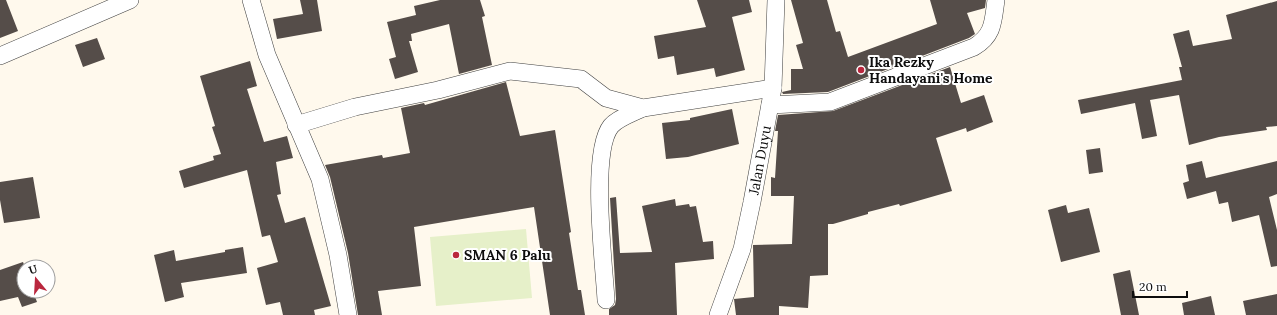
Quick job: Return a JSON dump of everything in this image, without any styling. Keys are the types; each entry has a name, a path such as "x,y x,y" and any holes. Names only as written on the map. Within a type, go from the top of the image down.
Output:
{"street":[{"path":"0,56 130,0"},
{"path":"251,0 262,42 320,179 338,256 348,315"},
{"name":"Jalan Duyu","path":"718,315 742,249 770,105 773,88 776,0"},
{"path":"770,105 830,102 974,47 988,37 991,30 996,0"},
{"path":"296,125 355,107 438,90 510,71 581,78 606,98 643,108"},
{"path":"606,300 599,175 605,134 614,123 643,108 773,88"}],"green space":[{"path":"526,229 532,298 436,306 430,237"}],"building":[{"path":"0,0 6,0 18,31 0,38"},
{"path":"300,0 317,0 322,31 277,39 273,19 303,14"},
{"path":"440,0 480,0 485,16 482,17 492,65 459,74 449,24 411,34 412,41 409,41 418,72 395,79 389,59 396,57 387,22 416,15 414,6"},
{"path":"697,0 749,0 752,12 732,17 745,70 716,77 714,68 677,75 674,56 658,59 654,36 706,27"},
{"path":"791,0 827,0 836,32 840,31 848,57 937,24 930,0 986,0 985,8 967,13 975,34 969,38 828,92 783,94 782,92 791,90 791,69 803,69 796,45 803,43"},
{"path":"1277,1 1277,126 1266,127 1267,130 1219,137 1189,145 1179,95 1150,100 1157,136 1142,139 1135,103 1081,114 1078,100 1182,80 1179,67 1182,67 1173,34 1189,30 1193,46 1232,39 1226,15"},
{"path":"97,38 105,59 83,67 75,45"},
{"path":"250,61 257,86 247,89 264,142 287,136 293,158 276,162 281,194 277,195 285,223 305,217 331,306 314,310 315,315 283,315 280,302 266,305 257,268 278,262 270,235 262,237 247,170 184,188 179,171 214,160 213,156 221,154 212,127 215,126 200,76"},
{"path":"950,67 961,103 984,95 993,122 967,132 966,128 936,138 952,191 900,206 899,204 868,212 868,214 833,224 828,224 828,275 810,276 808,308 779,306 779,315 736,315 734,299 754,297 753,245 792,244 794,196 771,196 771,177 775,178 778,131 775,131 778,115 833,111"},
{"path":"506,82 520,136 555,130 571,232 569,233 578,290 581,290 585,315 550,315 534,207 414,227 421,286 378,291 382,315 358,315 348,253 330,177 325,165 382,155 383,158 410,153 401,108 424,103 425,105"},
{"path":"732,109 739,144 688,157 666,159 662,123 690,120 690,118"},
{"path":"1100,148 1103,172 1089,174 1086,150"},
{"path":"1202,161 1206,178 1277,161 1277,194 1269,197 1277,230 1277,266 1271,267 1259,215 1232,222 1228,202 1219,204 1216,191 1187,199 1183,183 1189,181 1186,165"},
{"path":"33,177 40,218 4,223 0,200 0,182"},
{"path":"616,197 620,253 652,252 642,206 675,199 676,206 689,204 690,207 696,206 703,242 713,241 714,259 675,263 677,315 609,315 609,309 615,305 616,299 610,198"},
{"path":"1066,205 1068,213 1089,208 1100,252 1061,262 1048,210"},
{"path":"243,247 247,273 181,283 184,297 165,302 154,255 174,250 176,261 225,252 225,250"},
{"path":"16,264 16,297 0,301 0,270"},
{"path":"1130,270 1139,315 1121,315 1113,274"},
{"path":"1277,294 1277,315 1246,315 1243,301"},
{"path":"1211,296 1215,315 1184,315 1182,303"},
{"path":"19,299 36,299 37,302 22,307"}],"place":[{"name":"Ika Rezky Handayani's Home","path":"861,70"},
{"name":"SMAN 6 Palu","path":"456,255"}]}
